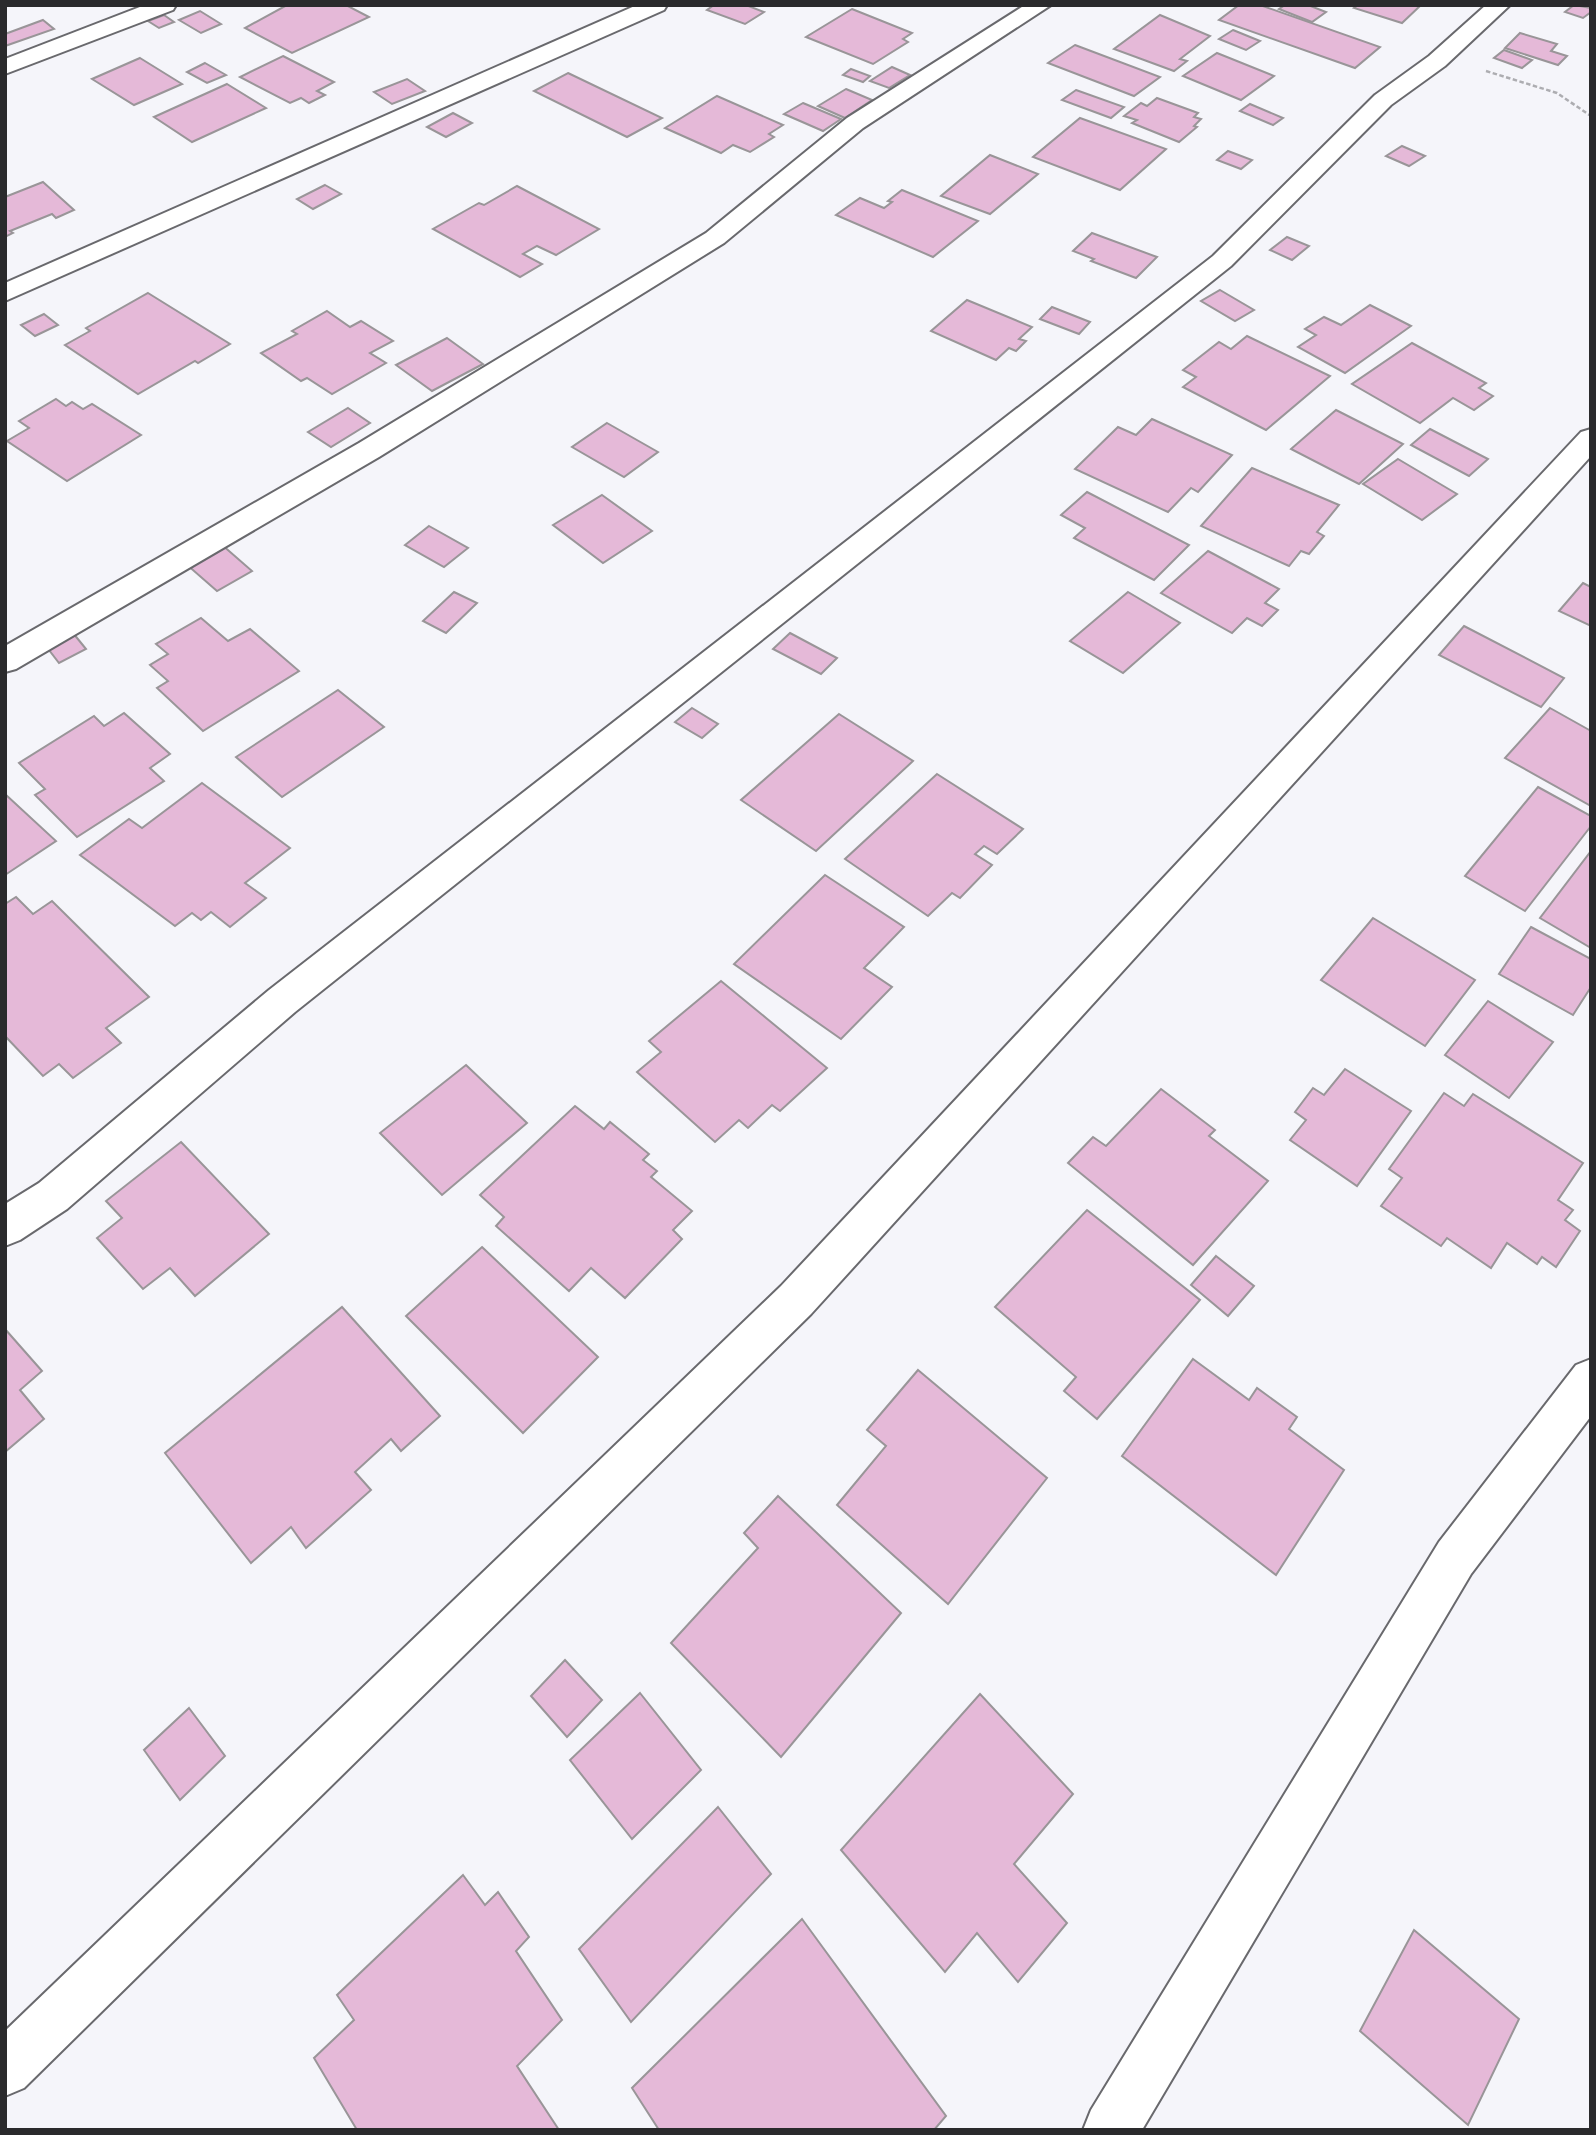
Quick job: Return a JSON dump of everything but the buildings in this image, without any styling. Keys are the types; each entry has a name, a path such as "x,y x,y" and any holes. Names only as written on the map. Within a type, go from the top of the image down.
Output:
{"street":[{"path":"5,67 165,5"},
{"path":"5,293 656,5"},
{"path":"5,661 369,450 715,238 855,123 1040,5"},
{"path":"5,1227 53,1196 282,1001 1222,261 1383,100 1437,61 1499,5"},
{"path":"5,2069 796,1300 1591,438"},
{"path":"1111,2130 1455,1558 1591,1380"}],"path":[{"path":"1437,61 1533,84 1584,108 1591,116"}]}
